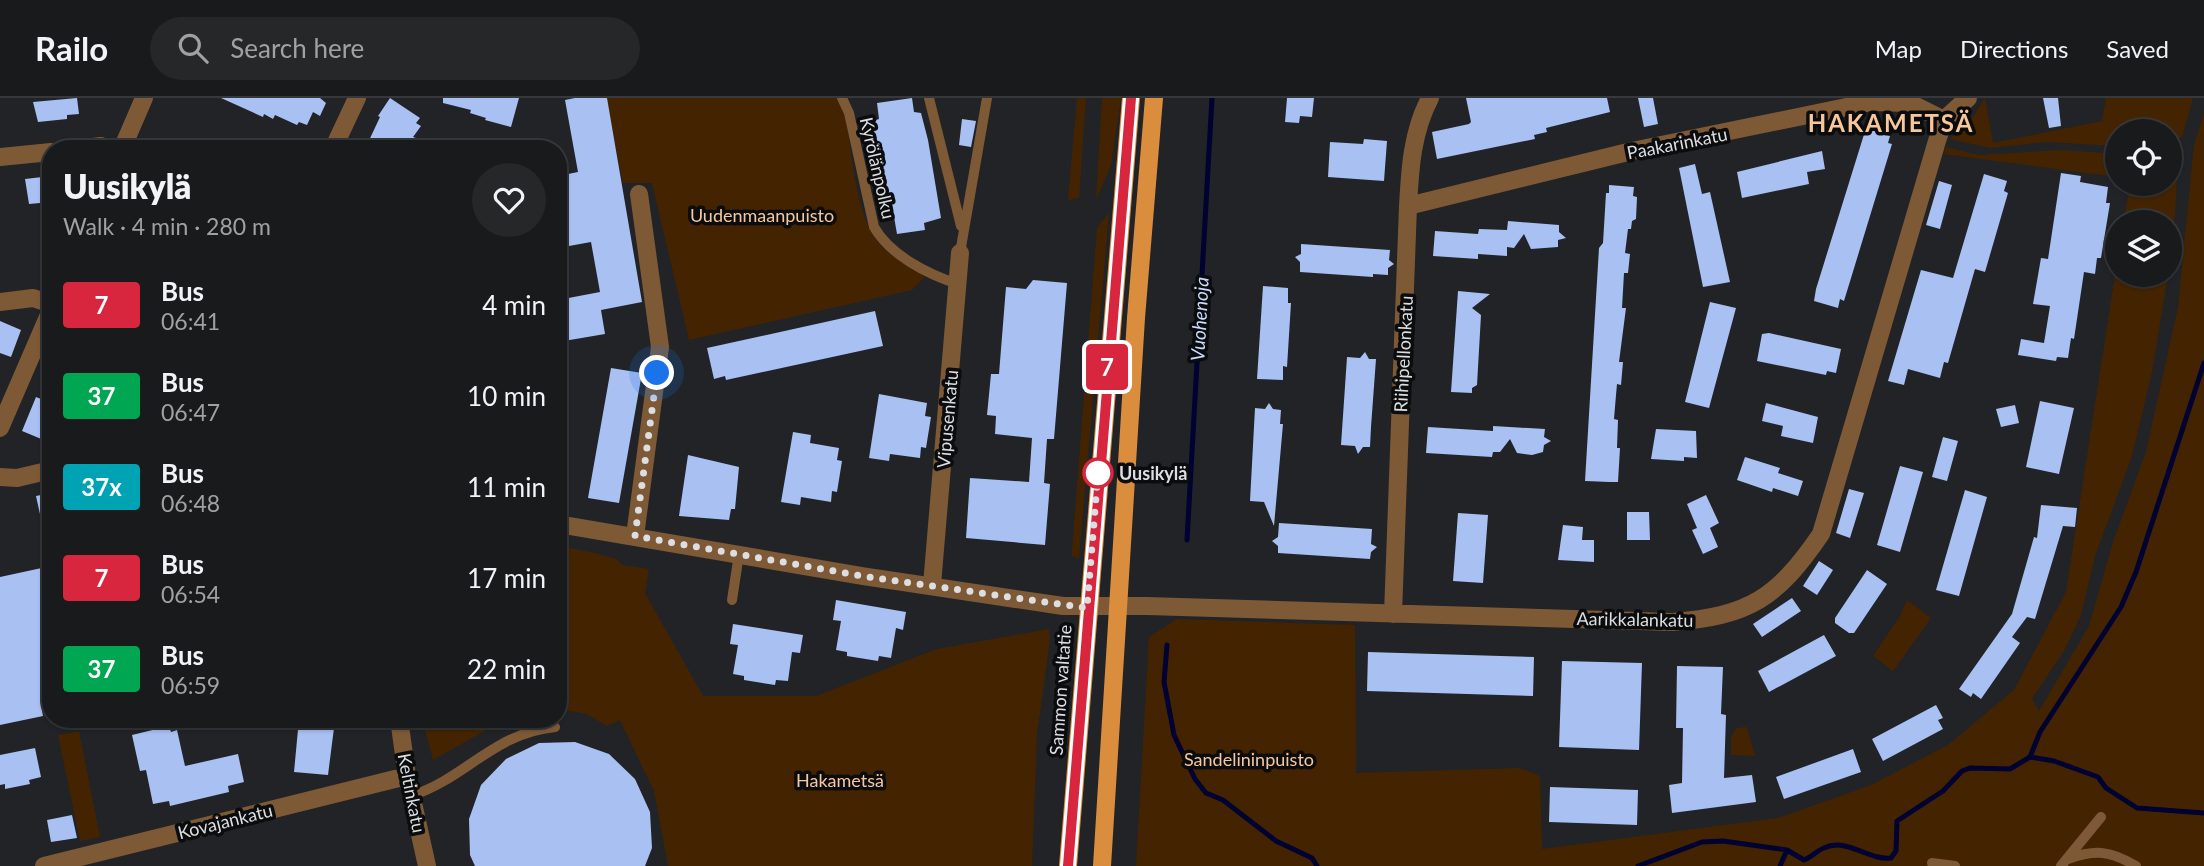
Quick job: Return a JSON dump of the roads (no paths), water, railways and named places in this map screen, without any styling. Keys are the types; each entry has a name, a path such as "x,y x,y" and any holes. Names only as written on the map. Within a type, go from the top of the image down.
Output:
{"main road":[{"name":"Sammon valtatie","path":"1068,866 1087,608 1131,98"},
{"path":"1102,866 1154,98"}],"street":[{"path":"126,140 145,98"},
{"path":"337,140 358,98"},
{"name":"Riihipellonkatu","path":"1393,614 1408,206 1414,142 1420,117 1430,98"},
{"path":"1944,120 1968,98"},
{"name":"Paakarinkatu","path":"1408,206 1632,151 1871,102 1910,103 1944,120"},
{"name":"Aarikkalankatu","path":"567,525 1087,608 1147,606 1672,622 1714,619 1758,603 1793,574 1821,534 1944,120"},
{"path":"0,157 42,153"},
{"path":"635,536 660,348 639,194"},
{"name":"Vipusenkatu","path":"932,585 960,253"},
{"path":"0,302 33,298 42,301"},
{"path":"0,428 42,331"},
{"path":"0,477 17,478 42,472"},
{"name":"Keltinkatu","path":"400,728 407,776 427,866"},
{"name":"Kovajankatu","path":"44,866 407,776"}],"lane":[{"name":"Kyrölänpolku","path":"842,98 849,113 874,227 881,238 905,258 958,285"},
{"path":"929,98 962,230"},
{"path":"960,253 987,98"},
{"path":"732,600 739,554"},
{"path":"411,796 436,788 516,734 549,728"},
{"path":"2065,862 2101,817"},
{"path":"2065,862 2090,851 2112,852 2136,866"},
{"path":"1932,863 1955,866"}],"waterway":[{"name":"Vuohenoja","path":"1187,540 1212,98"},
{"path":"2030,757 2040,732 2121,607 2136,572 2204,363"},
{"name":"Vuohenoja","path":"1167,645 1164,682 1174,735 1195,779 1206,793 1223,800 1276,841 1312,858 1317,866"},
{"name":"Vuohenoja","path":"1638,866 1702,842 1723,841 1787,850 1804,860 1833,845 1891,858 1896,851 1897,821 1943,791 1962,771 1970,768 2010,769 2030,757 2054,761 2098,777 2106,788 2137,808 2204,813"},
{"path":"1780,866 1787,850"}],"place":[{"name":"Uusikylä","path":"1098,473"}],"district":[{"name":"HAKAMETSÄ","path":"1891,122"}],"park label":[{"name":"Uudenmaanpuisto","path":"762,215"},
{"name":"Sandelininpuisto","path":"1249,759"},
{"name":"Hakametsä","path":"840,780"}]}
